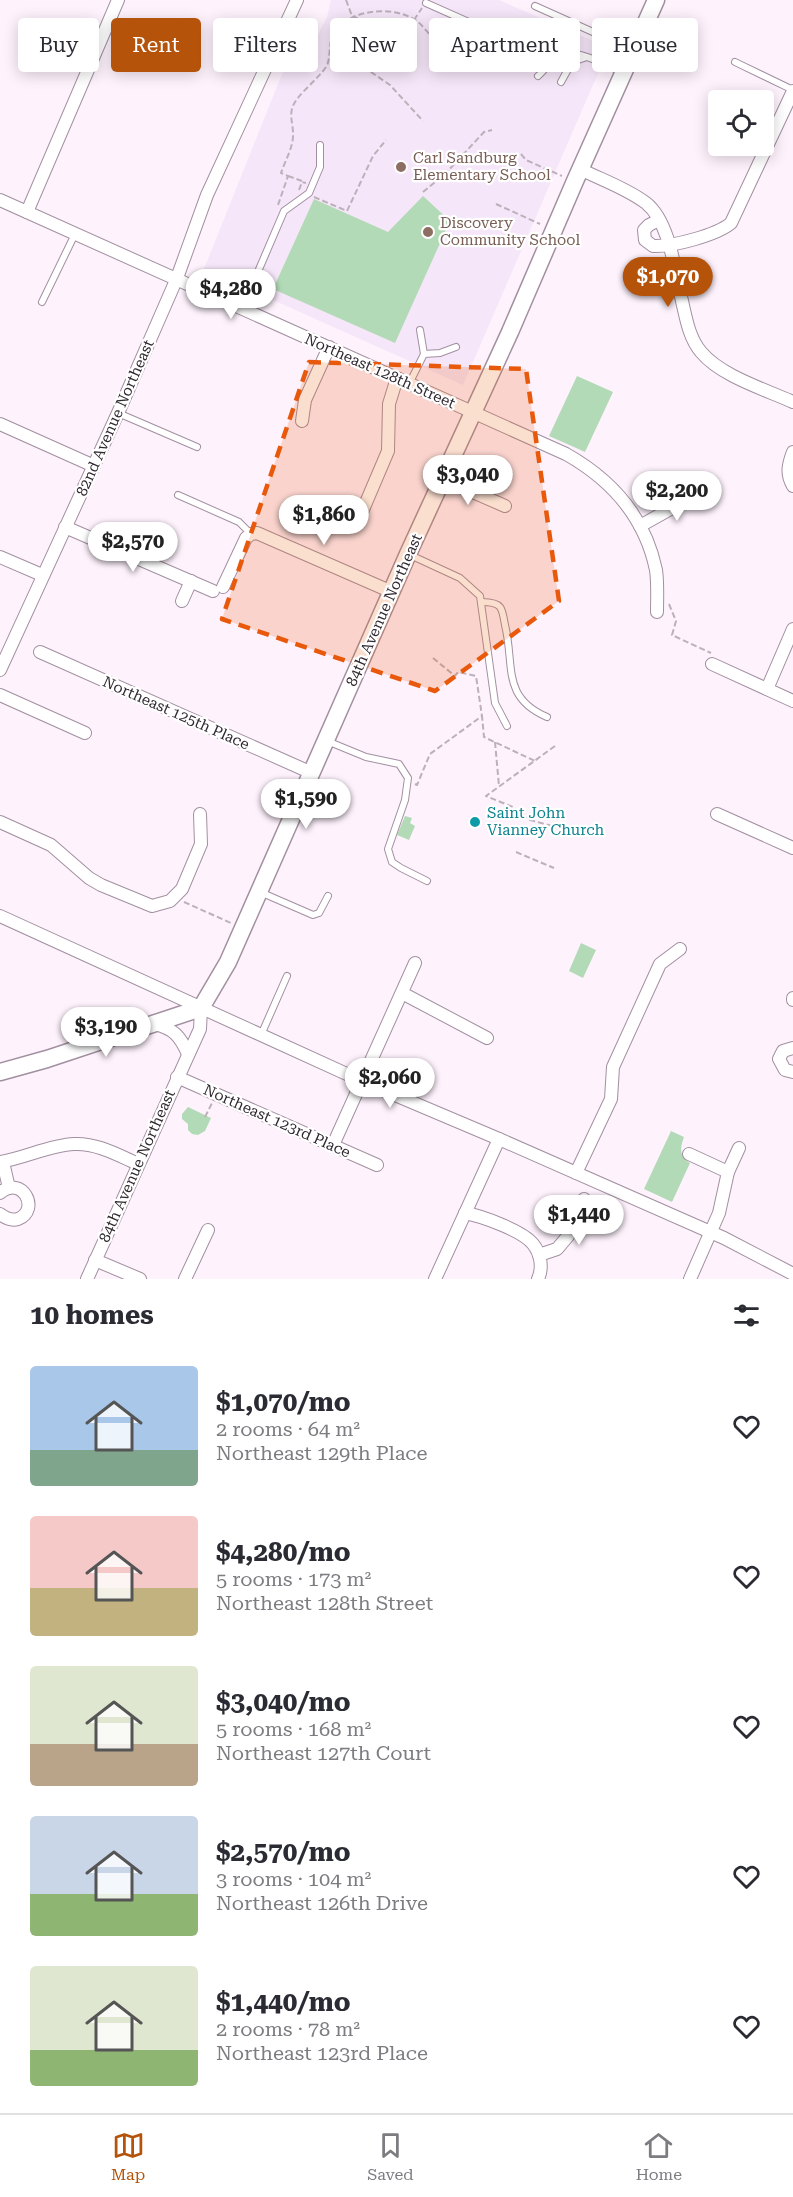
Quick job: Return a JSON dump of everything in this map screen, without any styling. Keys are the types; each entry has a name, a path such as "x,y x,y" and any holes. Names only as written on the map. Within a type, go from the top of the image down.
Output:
{"street":[{"path":"27,212 118,0"},
{"name":"82nd Avenue Northeast","path":"0,670 118,413 177,278 207,195 297,0"},
{"name":"84th Avenue Northeast","path":"648,18 656,0"},
{"name":"84th Avenue Northeast","path":"87,1279 200,1029 201,1008 228,962 623,73"},
{"path":"659,220 646,227 644,237 647,243 653,246 669,245 723,229 731,223 793,91"},
{"path":"580,169 648,204 659,220 669,245 688,327 699,351 711,363 728,373 793,402"},
{"name":"Northeast 128th Street","path":"0,200 566,454 591,469 615,490 640,526 656,573 657,612"},
{"path":"302,421 305,400 329,347"},
{"path":"362,512 388,451 389,404 403,381"},
{"path":"0,424 94,466"},
{"path":"793,452 788,465 789,478 793,486"},
{"path":"443,478 505,506"},
{"path":"640,526 699,493"},
{"path":"65,527 190,581 218,589 250,534 264,535 392,592"},
{"path":"0,557 42,575"},
{"path":"182,601 190,581"},
{"path":"767,689 793,629"},
{"name":"Northeast 125th Place","path":"40,652 312,773"},
{"path":"712,659 793,701"},
{"path":"0,695 85,733"},
{"path":"0,822 51,845 89,878 101,885 152,906 171,902 182,889 201,844 200,814"},
{"path":"717,814 793,848"},
{"path":"0,915 362,1081 499,1138 711,1233 793,1274"},
{"path":"576,1173 611,1099 613,1067 660,964 680,949"},
{"path":"333,1145 415,963"},
{"path":"402,993 487,1038"},
{"path":"0,1072 47,1059 201,1008"},
{"path":"155,1024 169,1028 176,1033 188,1054"},
{"path":"793,1048 783,1052 779,1059 784,1070 793,1072"},
{"name":"Northeast 123rd Place","path":"177,1077 377,1165"},
{"path":"435,1279 499,1138"},
{"path":"0,1214 5,1218 15,1219 24,1215 28,1206 27,1196 19,1189 5,1190 1,1162 71,1144 91,1145 105,1149 138,1164"},
{"path":"690,1279 719,1213 728,1172 739,1148"},
{"path":"689,1154 728,1172"},
{"path":"539,1255 557,1249 563,1243 584,1199"},
{"path":"465,1213 476,1215 523,1236 533,1244 542,1264 538,1279"},
{"path":"185,1279 208,1230"},
{"path":"95,1260 140,1279"}],"lane":[{"path":"426,3 459,18"},
{"path":"535,6 592,32"},
{"path":"580,56 623,73"},
{"path":"561,82 572,62 585,57"},
{"path":"735,62 793,91"},
{"path":"538,76 542,72"},
{"path":"242,309 285,212 309,193 320,167 320,145"},
{"path":"42,302 75,233"},
{"path":"403,381 424,354 420,330"},
{"path":"424,354 440,353 456,346"},
{"path":"118,413 196,447"},
{"path":"178,495 239,522 250,534"},
{"path":"408,554 459,578 480,596 495,703 507,726"},
{"path":"482,602 495,603 500,607 507,635 515,690 524,704 547,717"},
{"path":"326,741 366,757 399,764 408,778 408,783 405,800 388,849 392,862 428,881"},
{"path":"259,892 312,915 319,913 328,896"},
{"path":"261,1035 287,976"}],"path":[{"path":"346,0 352,16 357,18 371,52 368,70 390,85 423,121"},
{"path":"415,18 426,3"},
{"path":"386,140 373,156 347,212 312,197 316,188 281,173 293,135 291,120 293,106 327,65 330,44 336,31 352,16 387,12 409,18"},
{"path":"417,23 431,36 452,15"},
{"path":"423,192 446,173 484,132 492,130"},
{"path":"521,154 526,160 559,174"},
{"path":"280,207 277,208 288,176"},
{"path":"297,194 303,182"},
{"path":"496,204 540,224"},
{"path":"669,603 676,621 672,635 712,659"},
{"path":"433,658 442,663 455,676 458,672 476,676 484,737 535,761"},
{"path":"408,783 417,785 430,754 482,716"},
{"path":"495,742 499,786"},
{"path":"555,746 486,796 513,807 530,820 556,827"},
{"path":"516,852 554,868"},
{"path":"181,901 232,923"},
{"path":"205,1117 213,1101"}],"highlighted area":[{"path":"309,362 526,369 559,601 435,691 222,619"}],"shaded area":[{"name":"Carl Sandburg Elementary School","path":"331,0 499,0 540,18 429,18 429,72 580,72 580,35 592,41 592,72 599,72 463,385 204,269 283,72 318,72 318,35 327,17"}],"green space":[{"path":"423,196 450,221 395,343 273,289 314,199 388,232"},
{"path":"577,376 613,392 585,452 549,436"},
{"path":"405,816 412,818 410,823 415,826 409,840 397,835"},
{"path":"581,943 596,950 583,978 569,971"},
{"path":"188,1107 211,1118 205,1131 198,1135 188,1130 188,1124 182,1119 182,1114"},
{"path":"671,1131 684,1137 681,1152 690,1163 672,1202 644,1189"}],"place":[{"name":"Carl Sandburg Elementary School","path":"401,167"},
{"name":"Discovery Community School","path":"428,232"},
{"name":"Saint John Vianney Church","path":"475,822"}]}
